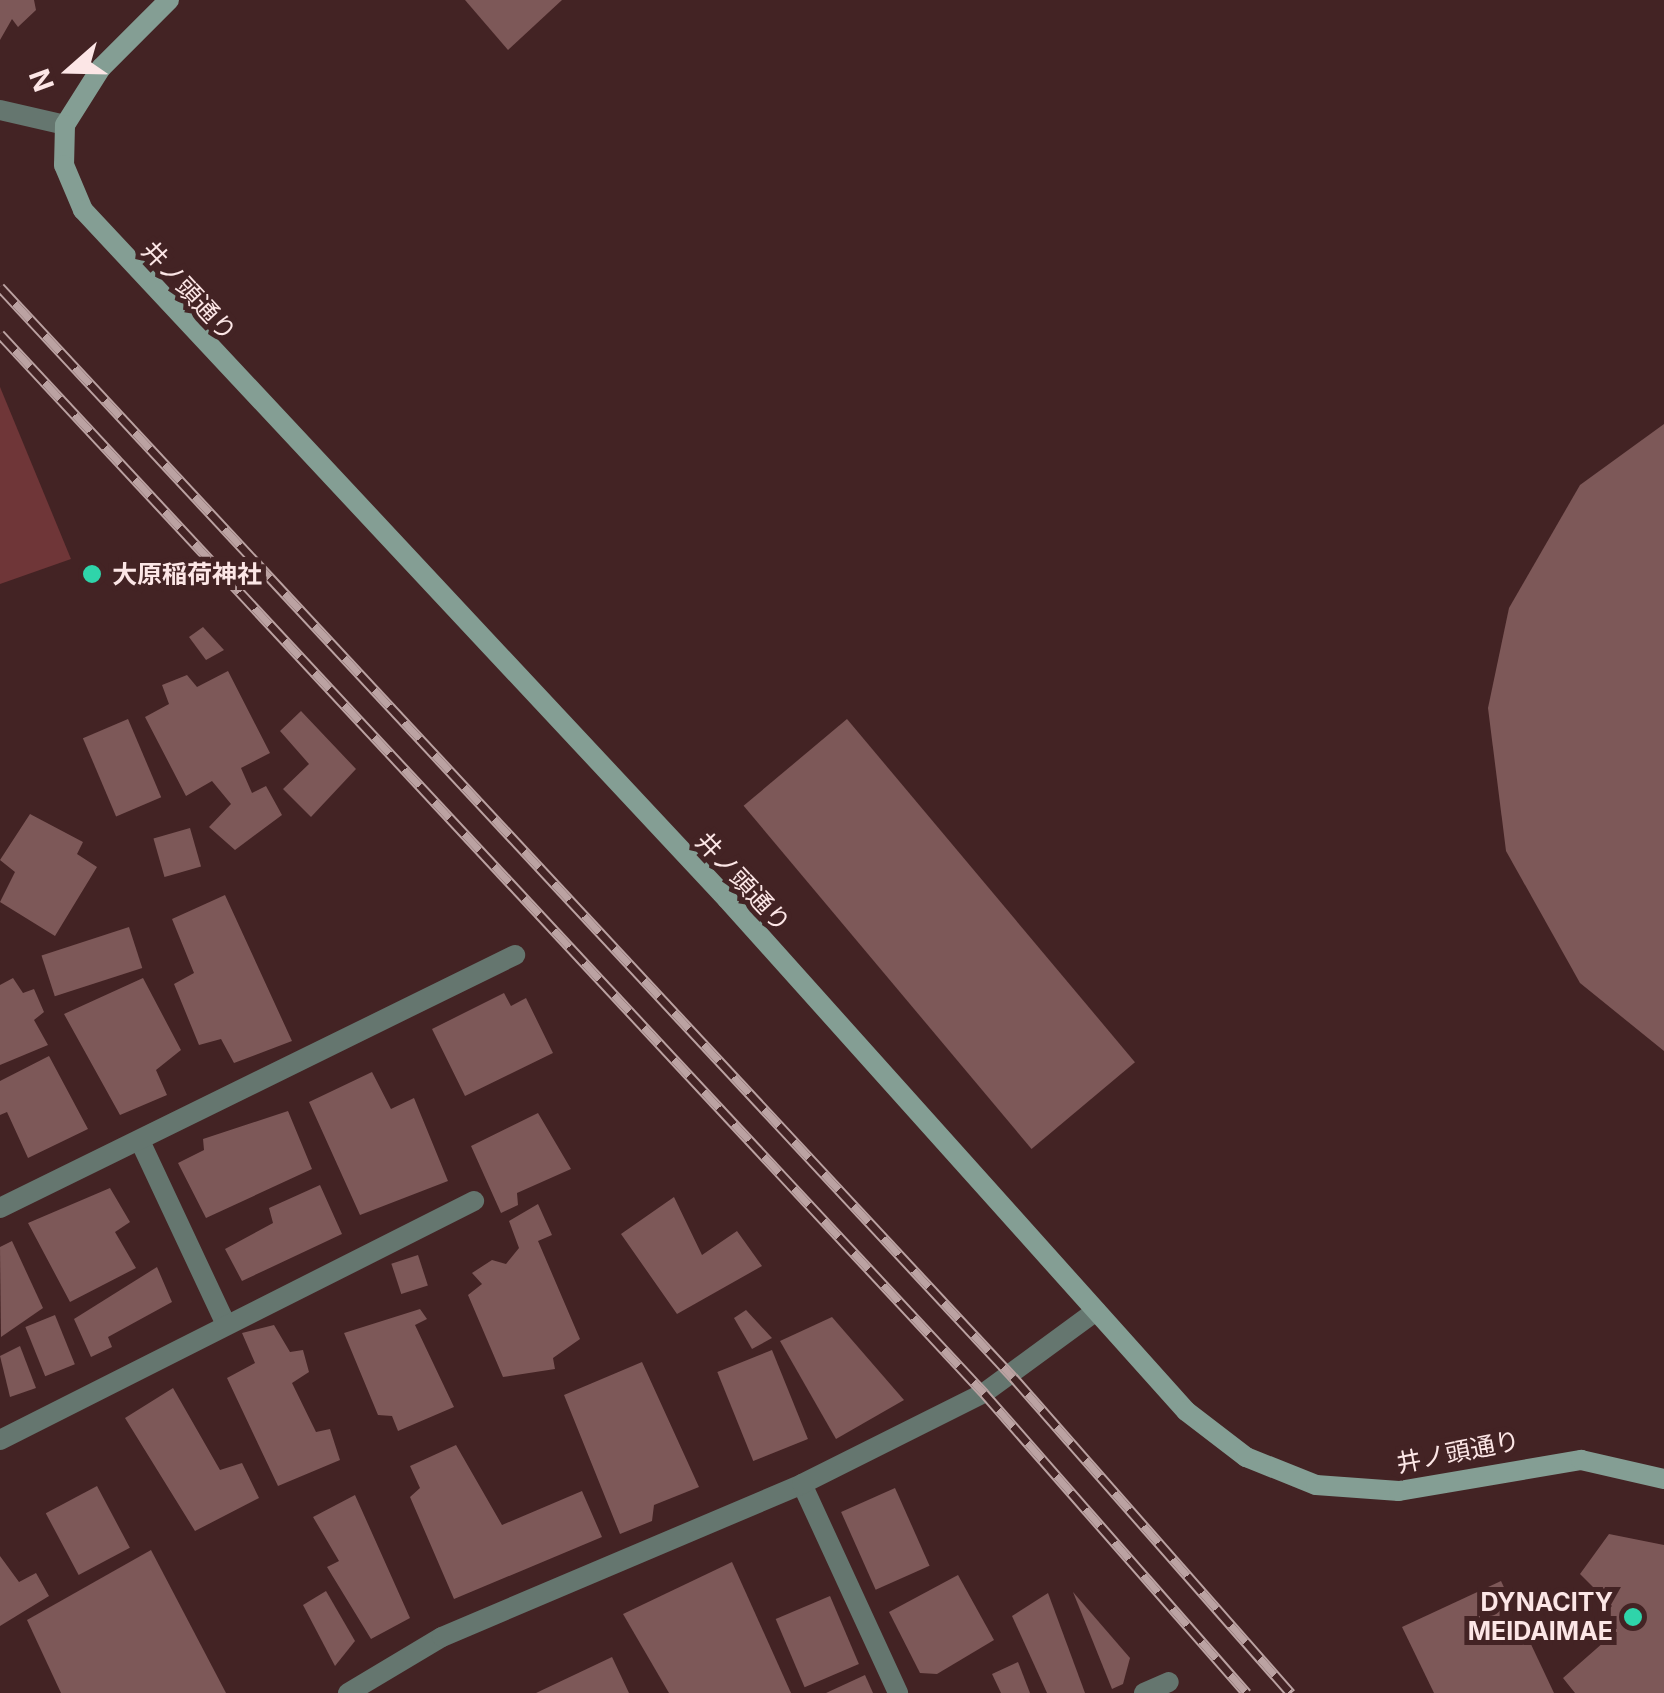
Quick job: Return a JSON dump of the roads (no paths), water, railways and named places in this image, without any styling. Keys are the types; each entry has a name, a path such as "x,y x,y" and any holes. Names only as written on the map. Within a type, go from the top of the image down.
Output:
{"main road":[{"path":"65,125 101,68 169,0"},
{"name":"井ノ頭通り","path":"65,125 68,183 109,242 727,899 1096,1311 1217,1438 1316,1485 1400,1491 1580,1460 1664,1478"}],"street":[{"path":"0,110 65,125"},
{"path":"0,1208 515,955"},
{"path":"140,1141 224,1320"},
{"path":"0,1440 224,1320 474,1201"},
{"path":"348,1693 442,1637 802,1484 944,1413 1013,1377 1096,1311"},
{"path":"802,1484 898,1693"},
{"path":"1144,1693 1169,1682"}],"railway":[{"path":"0,287 1013,1377 1291,1693"},
{"path":"0,334 984,1393 1247,1693"}],"place":[{"name":"大原稲荷神社","path":"92,574"},
{"name":"DYNACITY MEIDAIMAE","path":"1633,1617"}]}
